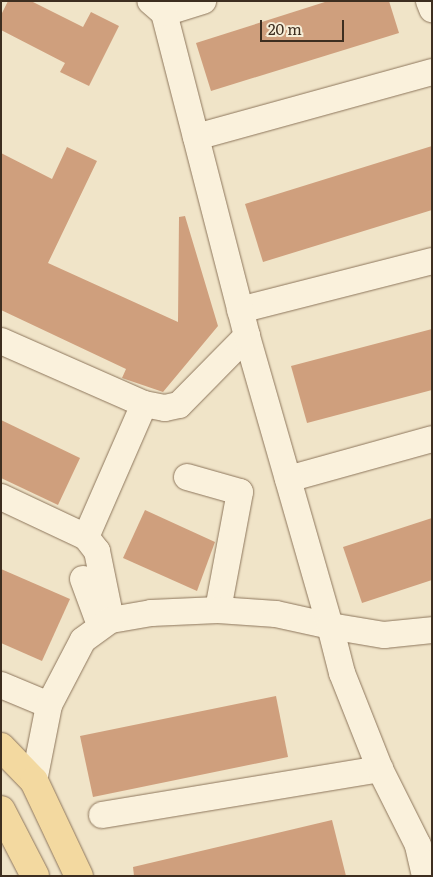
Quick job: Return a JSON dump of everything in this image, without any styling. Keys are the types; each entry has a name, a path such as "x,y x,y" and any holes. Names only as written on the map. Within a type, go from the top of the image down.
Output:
{"main road":[{"path":"1,748 34,781 79,876"},
{"path":"1,810 35,876"}],"lane":[{"path":"203,1 157,7 196,137 247,336 342,673 380,769 425,843 425,876"},
{"path":"430,1 432,9"},
{"path":"196,137 432,72"},
{"path":"240,310 432,260"},
{"path":"1,340 144,404 165,408 179,405 247,336"},
{"path":"86,537 144,404"},
{"path":"288,479 432,439"},
{"path":"187,478 240,492 218,610"},
{"path":"1,497 86,537 97,551 106,624"},
{"path":"83,579 106,624"},
{"path":"34,781 49,705 83,640 106,624 151,613 218,610 276,614 384,635 432,630"},
{"path":"1,685 49,705"},
{"path":"102,815 380,769"}],"building":[{"path":"8,1 31,1 83,27 91,12 119,26 89,86 60,72 65,63 1,30 1,15"},
{"path":"328,1 389,1 399,33 211,91 196,43"},
{"path":"432,146 432,210 263,262 245,204"},
{"path":"67,147 97,161 48,263 178,322 179,217 185,216 218,326 163,392 122,378 126,369 1,310 1,153 52,179"},
{"path":"432,329 432,390 307,423 291,366"},
{"path":"1,420 80,458 58,505 1,478"},
{"path":"145,510 215,542 197,591 123,558"},
{"path":"432,518 432,580 362,603 343,547"},
{"path":"1,569 70,599 42,661 1,643"},
{"path":"276,696 288,757 93,797 80,736"},
{"path":"332,820 346,876 134,876 133,867"}]}
